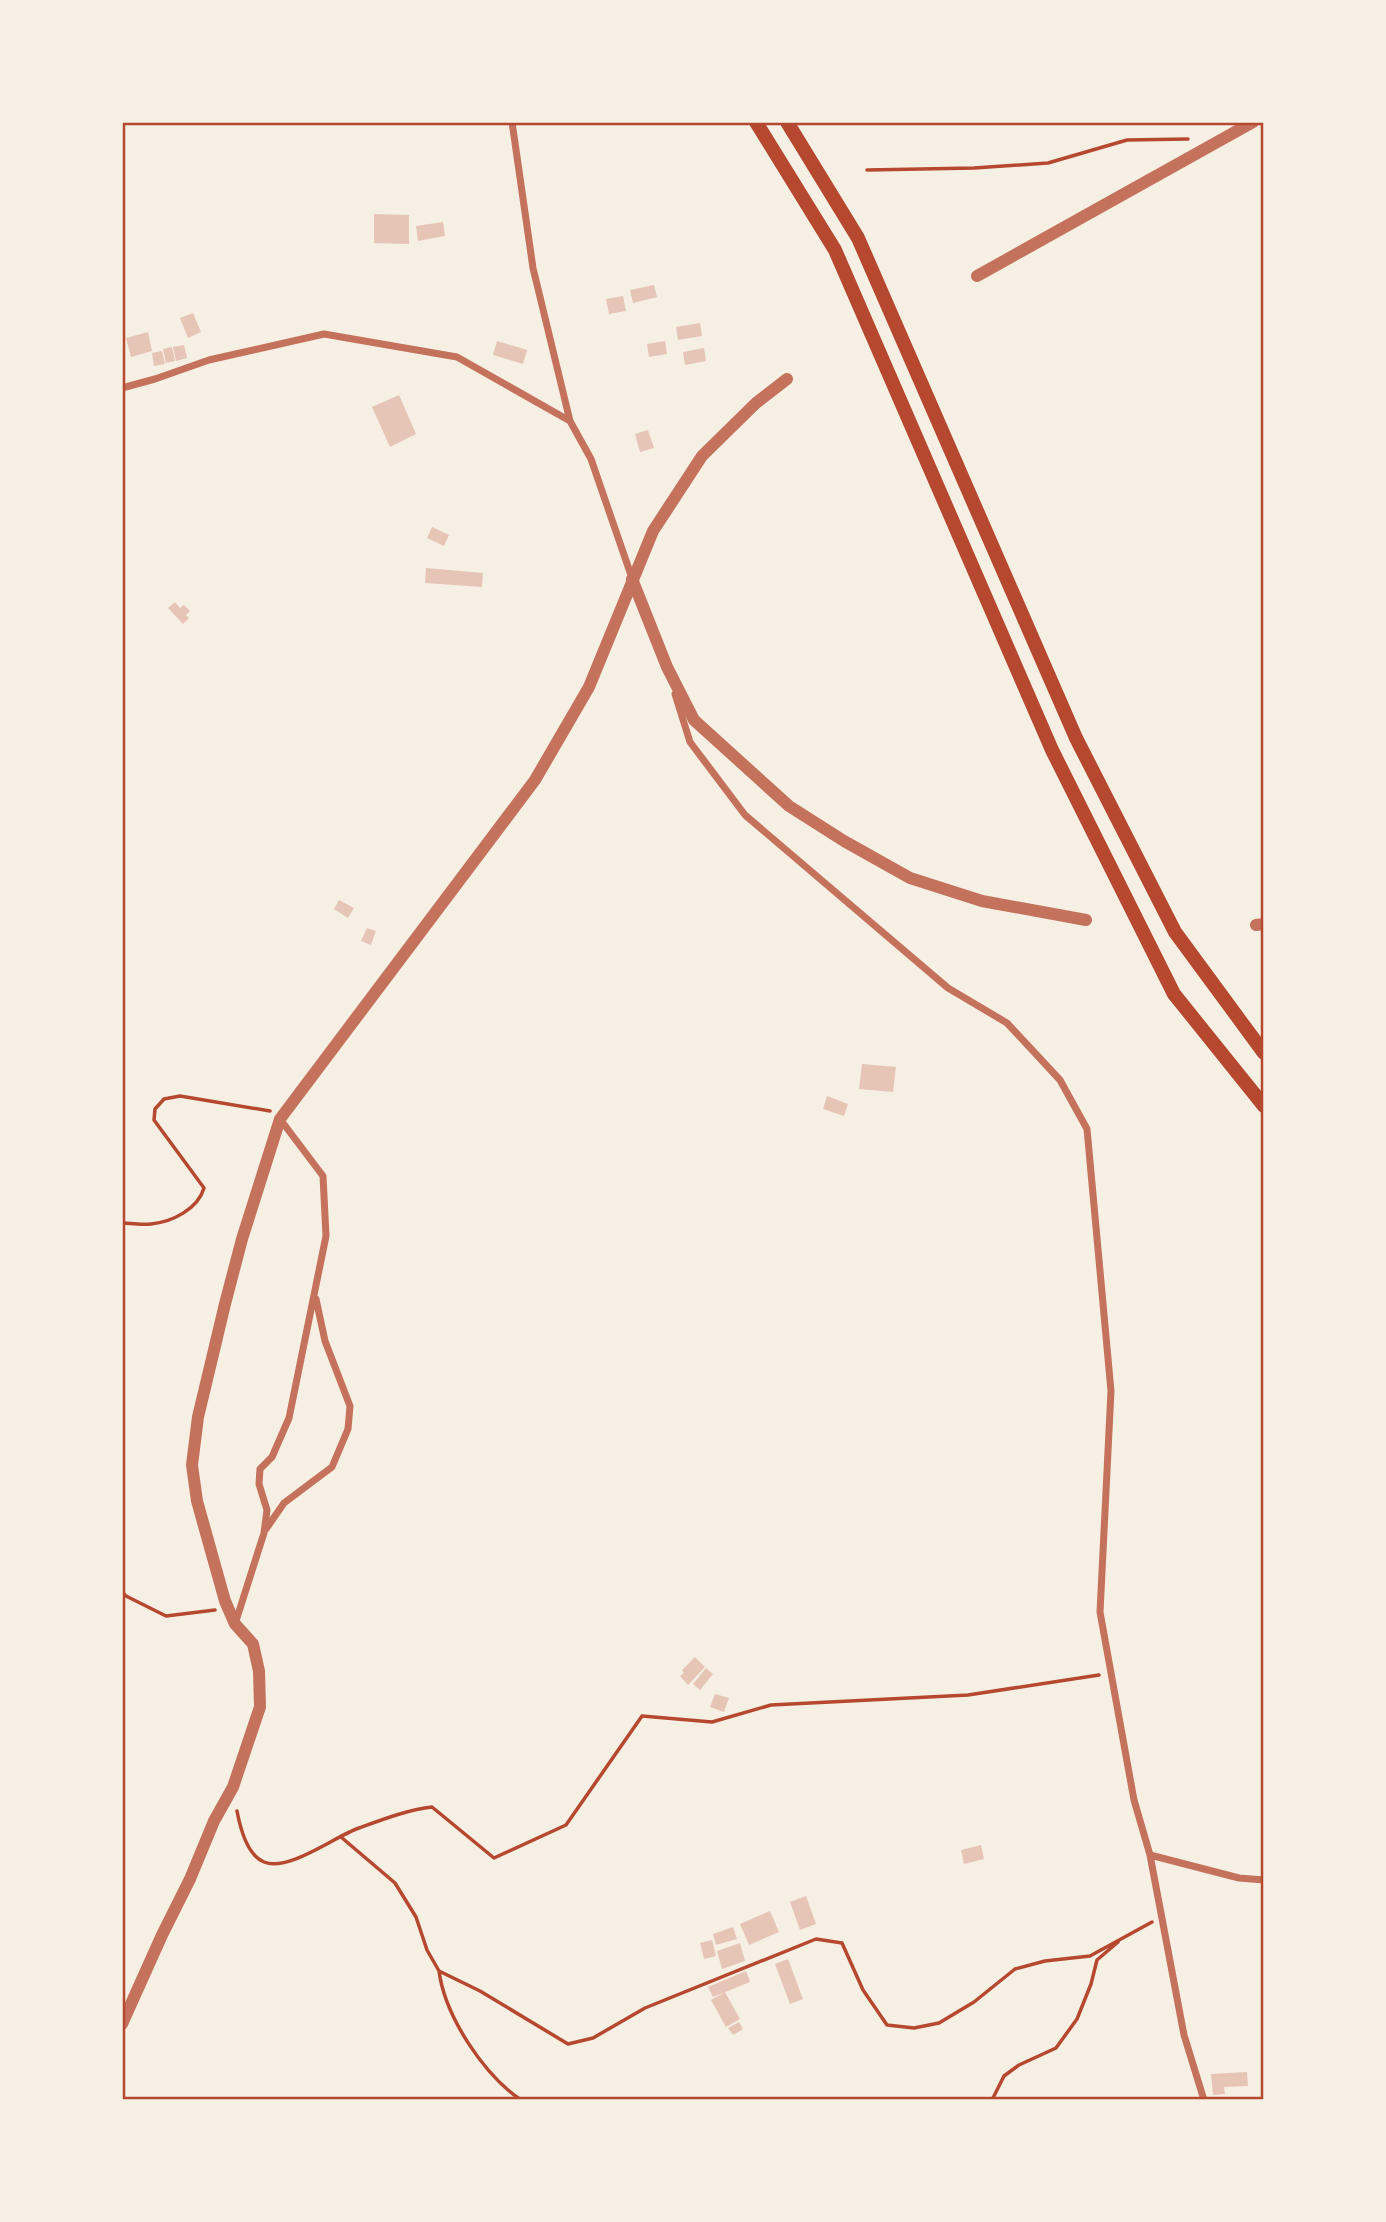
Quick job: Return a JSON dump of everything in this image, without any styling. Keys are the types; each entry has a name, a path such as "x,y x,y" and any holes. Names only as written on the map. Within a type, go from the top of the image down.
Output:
{"main road":[{"path":"756,122 835,250 1052,750 1174,994 1264,1106"},
{"path":"787,122 859,238 1076,738 1175,932 1264,1053"}],"street":[{"path":"512,122 533,268 570,421 591,459 632,579 667,667 690,742 745,815 948,988 1006,1023 1060,1080 1087,1129 1111,1391 1100,1612 1134,1800 1150,1855 1184,2035 1204,2099"},
{"path":"977,276 1253,122"},
{"path":"122,388 209,360 324,334 457,357 570,421"},
{"path":"122,2024 214,1821 233,1787 260,1707 259,1671 253,1644 234,1624 228,1608 197,1501 192,1465 198,1417 225,1304 242,1239 280,1119 535,780 589,687 653,531 702,456 756,403 788,379"},
{"path":"667,667 694,720 789,806 844,841 910,878 982,901 1086,920"},
{"path":"234,1624 264,1532 267,1510 259,1485 260,1469 272,1457 289,1418 326,1236 323,1176 280,1119"},
{"path":"264,1532 284,1503 332,1467 348,1429 350,1406 326,1341 314,1295"},
{"path":"1150,1855 1239,1878 1264,1880"}],"path":[{"path":"867,170 974,169 1048,163 1127,141 1222,139"},
{"path":"122,1223 152,1224 184,1213 201,1198 204,1188 197,1176 176,1153 154,1120 155,1109 164,1100 180,1096 209,1099 269,1110 280,1119"},
{"path":"122,1591 126,1596 166,1616 228,1608"},
{"path":"233,1787 242,1833 262,1862 277,1864 308,1854 357,1828 415,1808 432,1807 494,1858 566,1825 642,1716 712,1722 771,1705 968,1695 1112,1674"},
{"path":"341,1837 395,1884 416,1917 427,1950 439,1971 442,1991 481,2062 507,2090 521,2099"},
{"path":"439,1971 568,2044 593,2038 645,2008 816,1938 842,1943 863,1990 887,2025 914,2028 939,2023 1015,1969 1045,1961 1090,1956 1161,1917"},
{"path":"992,2099 1004,2076 1019,2065 1056,2048 1077,2019 1097,1960 1124,1936"}],"building":[{"path":"374,214 409,215 409,244 374,243"},
{"path":"443,222 445,236 418,241 416,226"},
{"path":"654,285 657,297 633,303 630,290"},
{"path":"623,296 626,311 609,314 606,299"},
{"path":"193,313 201,332 188,338 180,318"},
{"path":"700,323 702,336 678,340 676,327"},
{"path":"148,332 152,351 131,357 126,338"},
{"path":"497,341 527,350 523,364 493,355"},
{"path":"665,341 667,354 649,357 647,344"},
{"path":"184,345 187,358 176,361 173,347"},
{"path":"172,347 175,361 166,363 163,349"},
{"path":"704,348 706,361 685,365 683,352"},
{"path":"162,351 165,364 154,366 152,353"},
{"path":"399,395 416,434 390,447 372,407"},
{"path":"648,430 654,448 640,452 635,434"},
{"path":"432,527 449,535 444,546 427,538"},
{"path":"426,568 483,573 482,587 425,583"},
{"path":"175,602 180,608 184,605 190,611 186,615 189,618 183,624 168,608"},
{"path":"339,900 354,908 348,918 334,909"},
{"path":"367,928 376,931 371,945 361,941"},
{"path":"862,1064 896,1067 893,1092 859,1089"},
{"path":"827,1096 848,1104 844,1116 823,1109"},
{"path":"695,1657 705,1667 688,1685 680,1676 684,1673 682,1670"},
{"path":"706,1668 713,1674 700,1690 693,1684"},
{"path":"715,1694 729,1698 724,1712 710,1707"},
{"path":"981,1845 984,1859 964,1864 961,1850"},
{"path":"806,1896 816,1924 800,1930 790,1902"},
{"path":"770,1911 779,1932 749,1945 740,1924"},
{"path":"733,1927 737,1939 716,1945 713,1934"},
{"path":"712,1940 716,1956 704,1959 700,1943"},
{"path":"740,1943 745,1961 722,1969 717,1951"},
{"path":"788,1959 803,1999 790,2004 775,1964"},
{"path":"746,1971 750,1982 713,1997 708,1987"},
{"path":"725,1992 740,2019 726,2027 711,2000"},
{"path":"739,2022 743,2029 733,2035 728,2028"},
{"path":"1247,2072 1248,2086 1224,2087 1225,2094 1213,2095 1211,2074"}]}
